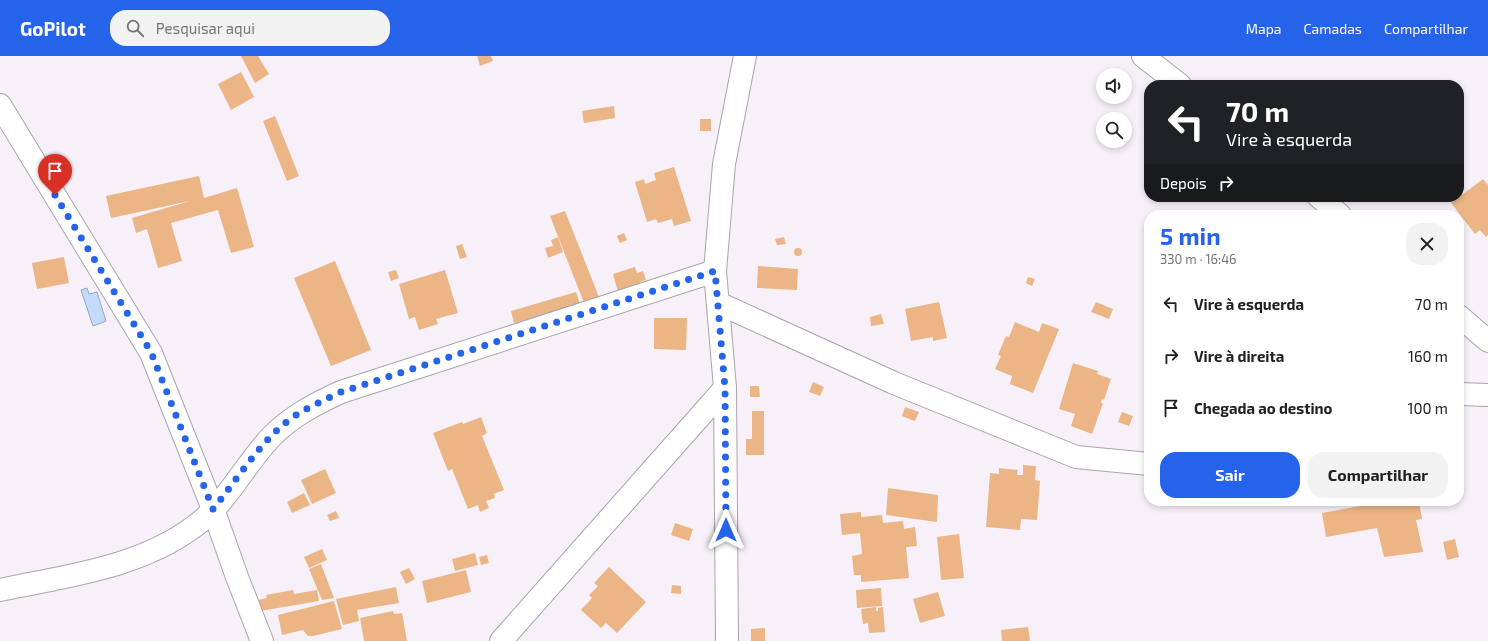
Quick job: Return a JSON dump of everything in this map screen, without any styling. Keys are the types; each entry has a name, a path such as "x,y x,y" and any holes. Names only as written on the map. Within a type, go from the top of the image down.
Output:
{"street":[{"path":"727,641 725,388 715,271 724,164 745,56"},
{"path":"1143,56 1174,80"},
{"path":"0,105 151,352 213,509 262,641"},
{"path":"1325,202 1334,210"},
{"path":"0,590 104,568 148,553 196,526 213,509 271,437 288,421 307,408 341,392 715,271"},
{"path":"718,303 894,383 1076,457 1144,464"},
{"path":"1464,320 1488,341"},
{"path":"501,641 725,388"},
{"path":"1464,394 1488,394"}],"water":[{"path":"87,288 89,294 97,292 106,321 93,326 81,290"}],"building":[{"path":"241,56 258,56 269,74 255,83"},
{"path":"477,56 491,56 493,61 480,66"},
{"path":"241,72 254,97 231,110 218,84"},
{"path":"614,106 615,118 584,123 582,111"},
{"path":"275,116 299,176 287,181 263,121"},
{"path":"700,119 711,119 711,131 700,131"},
{"path":"674,167 691,221 674,226 672,219 658,223 656,219 647,222 635,182 644,179 645,184 656,180 654,173"},
{"path":"199,176 204,198 237,188 254,247 231,253 218,210 171,223 182,261 158,268 147,229 136,233 132,218 190,201 111,218 106,196"},
{"path":"1483,179 1488,185 1488,235 1486,237 1480,230 1475,234 1464,220 1464,210 1456,210 1451,203 1464,202 1464,193"},
{"path":"565,211 599,297 584,303 550,216"},
{"path":"624,233 627,240 620,243 617,236"},
{"path":"558,237 563,252 548,258 545,248 553,246 551,240"},
{"path":"784,237 786,244 777,245 775,239"},
{"path":"462,244 467,257 460,259 456,246"},
{"path":"798,248 801,249 801,255 798,256 795,255 794,252 795,249"},
{"path":"64,257 69,283 37,289 32,263"},
{"path":"335,261 371,350 331,366 294,278"},
{"path":"758,266 798,269 797,290 757,288"},
{"path":"635,267 637,273 643,271 646,280 640,282 641,285 618,292 613,274"},
{"path":"396,270 399,278 391,281 388,272"},
{"path":"445,270 458,313 436,319 438,324 419,330 415,317 409,319 399,284"},
{"path":"1028,277 1035,279 1032,286 1026,283"},
{"path":"576,292 580,304 514,323 511,311"},
{"path":"939,302 947,338 933,341 933,337 911,341 905,309"},
{"path":"1096,302 1113,309 1109,319 1091,312"},
{"path":"881,314 884,324 871,326 870,317"},
{"path":"654,318 687,318 686,350 654,349"},
{"path":"1015,322 1039,332 1042,323 1059,329 1033,393 1010,384 1012,376 995,369 1001,356 998,355 1006,336 1009,337"},
{"path":"1073,363 1098,371 1097,374 1111,379 1104,400 1102,399 1101,403 1103,403 1092,434 1071,426 1075,414 1059,409"},
{"path":"813,382 824,387 820,396 809,392"},
{"path":"750,386 759,386 760,397 750,397"},
{"path":"905,407 919,412 915,421 902,416"},
{"path":"752,411 764,411 764,455 746,455 746,439 752,439"},
{"path":"1122,412 1133,416 1129,426 1118,422"},
{"path":"481,417 487,433 482,436 504,490 494,494 495,498 486,501 489,508 480,512 478,505 468,509 452,469 448,471 433,433 462,422 463,424"},
{"path":"1023,465 1036,466 1035,480 1040,481 1037,520 1021,519 1020,530 986,527 990,473 999,474 999,468 1018,470 1017,475 1023,475"},
{"path":"325,469 336,493 312,504 301,480"},
{"path":"888,488 938,495 937,522 886,515"},
{"path":"304,493 310,505 292,513 287,502"},
{"path":"1360,506 1420,506 1422,519 1416,520 1423,552 1384,557 1377,528 1326,537 1322,513"},
{"path":"336,511 339,518 330,521 327,515"},
{"path":"861,512 861,517 882,515 883,523 903,521 904,529 915,527 917,546 906,547 909,578 861,582 861,575 854,575 852,556 862,554 860,533 842,535 840,514"},
{"path":"675,523 693,529 689,541 671,535"},
{"path":"959,534 964,578 941,580 937,537"},
{"path":"1455,539 1459,557 1447,560 1443,542"},
{"path":"322,549 327,560 309,568 304,557"},
{"path":"475,553 478,565 455,571 452,559"},
{"path":"487,555 489,563 481,565 479,557"},
{"path":"321,564 334,598 322,600 309,569"},
{"path":"609,567 646,602 617,633 606,623 601,628 581,610 592,598 589,595 598,586 594,583"},
{"path":"409,568 415,579 406,584 400,572"},
{"path":"466,570 471,592 427,603 422,581"},
{"path":"672,585 681,586 681,594 671,593"},
{"path":"396,587 399,603 357,610 359,621 343,625 336,599"},
{"path":"881,588 882,606 857,608 856,590"},
{"path":"293,590 294,594 317,590 319,601 260,611 258,600 267,598 266,595"},
{"path":"938,592 945,616 920,623 913,599"},
{"path":"334,601 342,629 313,636 308,636 303,630 282,635 278,615"},
{"path":"876,607 876,611 878,611 878,608 883,607 885,632 869,633 868,623 863,624 861,609"},
{"path":"393,611 394,614 402,613 407,641 364,641 360,618"},
{"path":"1028,627 1030,641 1002,641 1001,630"},
{"path":"765,628 765,641 751,641 751,629"}],"route":[{"path":"55,195 151,352 213,509 271,437 288,421 307,408 341,392 715,271 725,388 726,530"}]}
